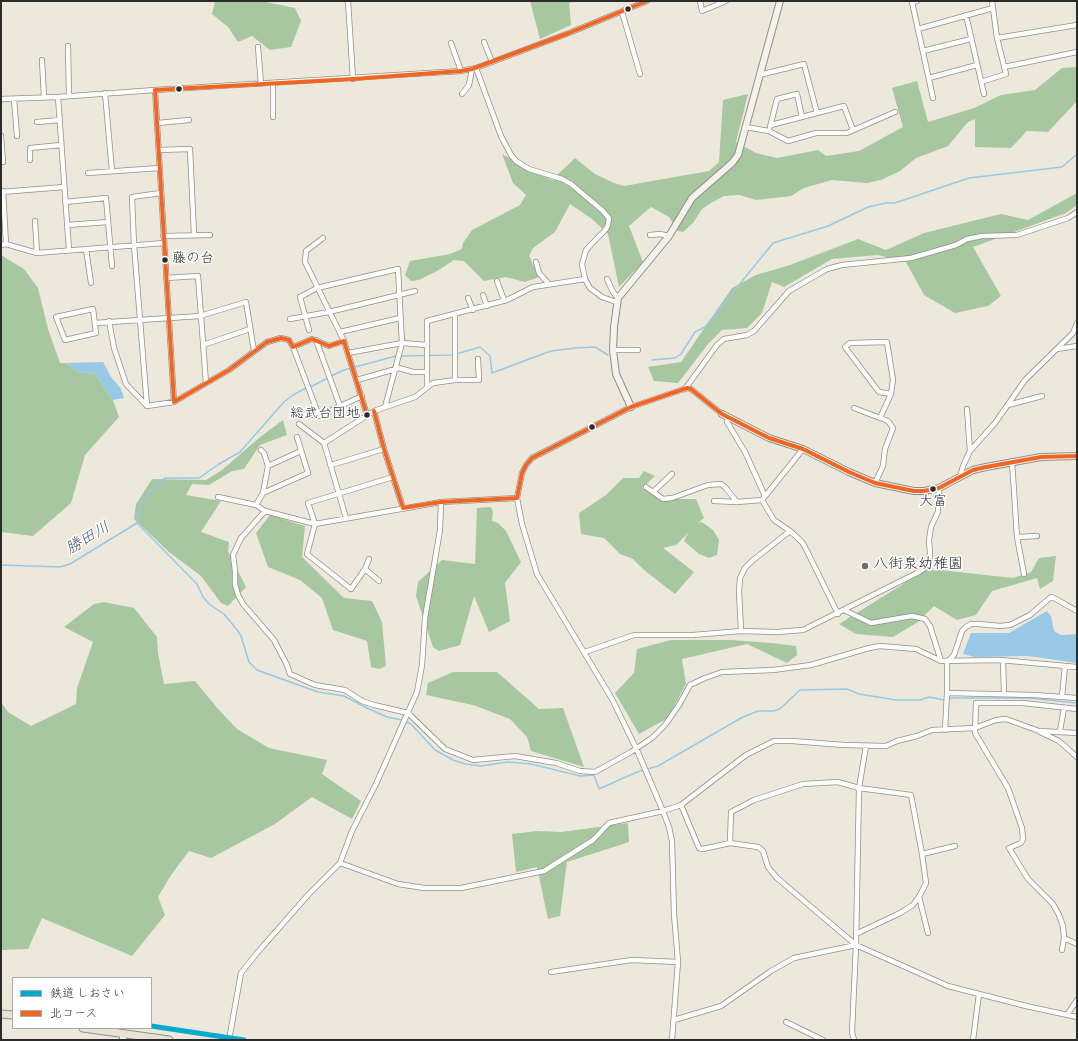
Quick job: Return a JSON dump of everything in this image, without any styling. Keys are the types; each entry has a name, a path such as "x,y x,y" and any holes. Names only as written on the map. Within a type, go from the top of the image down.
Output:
{"main road":[{"path":"1,1014 12,1015"},
{"path":"88,1029 123,1037 169,1040"}],"street":[{"path":"348,1 353,79"},
{"path":"1,99 58,97 353,79 474,69 647,1"},
{"path":"700,1 702,11 726,1"},
{"path":"631,407 616,374 613,350 617,300 670,236 692,198 732,163 738,155 780,1"},
{"path":"916,1 912,2 933,98"},
{"path":"981,82 1006,74 992,1"},
{"path":"918,29 993,8"},
{"path":"622,12 640,74"},
{"path":"966,15 984,94"},
{"path":"998,38 1077,25"},
{"path":"922,51 972,39"},
{"path":"484,42 492,62"},
{"path":"451,43 460,71"},
{"path":"68,46 69,96"},
{"path":"258,47 261,84"},
{"path":"1004,67 1077,52"},
{"path":"42,60 44,97"},
{"path":"759,75 804,64 817,113"},
{"path":"929,78 977,65"},
{"path":"462,94 469,85 474,69"},
{"path":"474,69 501,136 511,155 516,161 529,169 562,178 602,210 609,218 606,229 586,250 582,264 584,279 590,288 595,293 609,300 617,300"},
{"path":"273,83 273,117"},
{"path":"156,90 163,236 174,402"},
{"path":"105,94 112,171"},
{"path":"769,131 777,99 797,94 802,117"},
{"path":"58,97 69,250"},
{"path":"14,99 17,136"},
{"path":"771,125 844,106 852,130"},
{"path":"745,127 769,131 788,141 816,133 847,133 895,112"},
{"path":"37,122 60,120"},
{"path":"158,123 189,120"},
{"path":"1,136 3,162 1,162"},
{"path":"30,160 30,148 61,145"},
{"path":"159,150 190,149 194,235"},
{"path":"88,173 160,168"},
{"path":"6,244 2,191 64,187"},
{"path":"147,406 134,245 132,196 161,193"},
{"path":"65,202 106,198 112,266"},
{"path":"685,389 717,345 724,339 747,335 754,331 789,292 827,269 842,265 911,258 956,245 967,239 982,236 1017,235 1068,218 1077,212"},
{"path":"35,221 37,253"},
{"path":"67,225 108,222"},
{"path":"650,235 660,234 670,236"},
{"path":"163,236 210,235"},
{"path":"323,238 306,251 305,262 344,341 367,415"},
{"path":"1,246 6,244 37,253 110,246 164,243"},
{"path":"86,249 91,283"},
{"path":"536,262 539,273 549,284"},
{"path":"309,330 300,297 317,288 398,269 402,343 385,407"},
{"path":"166,278 198,276 206,383"},
{"path":"427,387 427,321 487,306 533,287 584,279"},
{"path":"607,279 617,300"},
{"path":"497,281 504,300"},
{"path":"290,319 329,312 415,291"},
{"path":"483,295 487,306"},
{"path":"468,298 473,310"},
{"path":"95,323 200,316 246,302 254,351"},
{"path":"94,309 95,323 96,333 65,340 56,317 94,309"},
{"path":"455,314 455,380"},
{"path":"340,332 400,318"},
{"path":"109,321 114,348 126,384 147,406"},
{"path":"960,477 970,451 996,423 1025,380 1075,332 1077,323"},
{"path":"203,345 250,329"},
{"path":"147,406 174,402 229,370 267,342 281,338 289,340 293,347 319,416"},
{"path":"293,347 312,339 328,346 344,341"},
{"path":"316,340 340,406"},
{"path":"880,418 891,394 894,380 887,342 850,343 845,348 879,392 891,394"},
{"path":"348,353 402,343 427,345"},
{"path":"1056,349 1077,346"},
{"path":"613,350 638,350"},
{"path":"324,443 374,411 415,397 434,383 455,380 479,380 478,359"},
{"path":"356,380 399,368 413,372 427,372"},
{"path":"672,1040 678,962 674,914 672,841 663,811 636,748 612,699 537,574 522,524 517,498 522,473 526,465 532,458 631,407 685,389 692,389 724,416 769,438 803,449 875,483 914,491 939,488 973,470 1012,461 1041,457 1077,456"},
{"path":"304,415 308,414 319,416 362,396"},
{"path":"1008,405 1042,396"},
{"path":"854,408 888,421 893,428 885,449 882,466 875,483"},
{"path":"966,409 970,451"},
{"path":"374,411 384,449 403,508"},
{"path":"724,416 745,452 763,498 774,520 790,531 802,542 838,614"},
{"path":"299,424 324,443 346,518"},
{"path":"263,493 308,473 297,437"},
{"path":"331,465 384,449"},
{"path":"714,502 737,502 763,498 803,449"},
{"path":"256,505 263,493 268,466 261,450"},
{"path":"268,466 301,451"},
{"path":"1012,461 1017,537 1024,574"},
{"path":"653,492 672,474"},
{"path":"370,559 351,589 307,554 315,524 308,503 393,477"},
{"path":"646,487 663,499 672,498 708,485 721,484 737,502"},
{"path":"585,652 634,636 693,635 741,631 777,632 803,630 838,614 926,567 929,561 929,540 931,527 938,512 939,488"},
{"path":"218,497 256,505 265,511 315,524 441,502 517,498"},
{"path":"229,1040 241,973 308,895 340,863 352,830 376,784 417,692 422,666 425,618 440,530 441,502"},
{"path":"265,511 241,538 233,555 235,584 238,595 243,604 274,640 290,674 315,685 345,690 362,701 374,705 408,713 445,749 473,760 515,756 556,763 580,772 594,772 652,738 665,725 679,705 690,685 722,672 773,670 811,665 880,646 916,649 941,661 947,662 1003,661 1077,667"},
{"path":"741,631 739,590 742,573 752,561 790,531"},
{"path":"1017,537 1037,536"},
{"path":"365,569 379,581"},
{"path":"945,730 948,693 947,662 954,655 962,631 966,627 972,624 1000,626 1010,625 1030,615 1051,598 1054,598 1077,610"},
{"path":"844,610 871,623 912,616 925,619 930,626 941,661"},
{"path":"1003,661 1004,694"},
{"path":"1062,697 1065,666"},
{"path":"948,693 1077,698"},
{"path":"1062,950 1064,938 1060,915 1053,904 1028,879 1009,848 1020,843 1023,839 1022,828 1008,788 975,733 976,703 1023,703 1077,709"},
{"path":"1060,731 1064,708"},
{"path":"340,863 398,884 424,888 461,888 544,871 594,840 609,824 663,811 681,805 746,755 774,741 886,746 932,730 975,728 996,720 1006,719 1059,741 1077,757"},
{"path":"1038,731 1077,733"},
{"path":"854,1040 852,1032 856,945 859,788 866,746"},
{"path":"730,843 731,812 754,800 803,784 838,782 859,788 911,795 926,883 913,905 900,913 856,934"},
{"path":"681,805 699,848 703,849 730,843 758,847 763,851 768,867 777,878 856,945 948,986 1077,1017"},
{"path":"922,854 955,846"},
{"path":"918,897 928,933"},
{"path":"1064,938 1077,944"},
{"path":"674,1020 721,1006 771,971 794,958 856,945"},
{"path":"550,972 632,960 678,962"},
{"path":"973,1040 979,994"},
{"path":"1067,1015 1077,1000"},
{"path":"786,1022 823,1040"}],"green space":[{"path":"215,1 261,1 295,8 301,21 291,47 270,50 252,36 238,42 228,27 212,14"},
{"path":"530,1 575,1 569,3 571,25 540,39"},
{"path":"1077,67 1077,101 1048,132 1027,131 1011,148 975,147 975,119 968,122 948,146 916,158 900,171 881,180 867,183 832,180 804,188 791,196 756,200 739,195 724,196 702,209 693,223 683,232 678,231 669,217 651,207 629,226 643,262 619,287 608,234 592,219 570,204 555,232 533,248 529,256 539,277 525,282 505,277 484,281 464,261 454,260 419,280 411,281 405,275 410,261 450,254 462,249 463,243 472,230 520,205 526,195 513,183 502,154 552,180 575,158 595,174 624,186 709,171 719,162 723,100 748,94 736,142 756,153 777,158 818,150 826,156 859,151 903,127 892,88 917,81 928,122 974,108 1001,95 1035,90 1062,68"},
{"path":"1077,193 1077,205 1066,213 973,247 1001,296 988,306 955,313 924,295 906,262 878,255 832,259 784,287 772,282 762,313 747,328 722,330 708,344 678,383 654,381 648,367 681,362 732,288 756,275 790,265 858,239 886,250 924,233 1001,214 1028,220"},
{"path":"1,255 24,269 38,288 48,329 60,363 66,363 78,372 95,374 113,400 119,417 85,455 71,503 33,536 1,532"},
{"path":"283,420 287,435 260,445 244,469 232,471 209,485 192,484 186,495 221,501 201,532 229,542 228,551 246,587 228,606 221,603 201,576 169,552 134,519 136,504 152,479 206,480 222,470 260,437"},
{"path":"644,471 655,476 642,488 660,499 696,499 704,518 698,523 702,522 713,530 719,540 717,555 709,558 699,554 684,541 688,533 676,545 663,548 694,572 675,594 644,570 633,559 620,554 604,538 581,534 579,513 606,495 623,478 639,478"},
{"path":"491,507 493,512 492,521 498,523 506,531 521,562 505,583 510,621 489,632 474,596 460,645 439,651 433,647 416,596 418,582 442,560 475,564 477,508"},
{"path":"270,515 305,526 302,557 344,598 372,601 382,622 386,666 379,669 371,667 367,641 333,630 322,598 300,580 268,567 256,533"},
{"path":"1056,556 1053,581 1040,589 1037,578 992,591 976,615 957,620 934,606 918,622 893,637 856,634 839,624 924,571 940,570 1013,578 1031,572 1039,558"},
{"path":"104,602 134,608 157,637 158,653 164,684 195,681 237,729 269,748 327,760 322,774 361,801 352,819 312,797 275,824 211,858 189,851 171,875 158,897 165,915 132,956 42,918 28,949 1,950 1,702 8,712 31,726 76,704 77,688 93,642 64,627 94,604"},
{"path":"671,640 730,640 772,643 796,646 797,655 787,663 747,644 682,659 686,684 668,718 639,734 615,693 634,673 637,649"},
{"path":"453,672 497,672 539,709 563,708 584,767 531,751 527,737 510,719 473,705 426,695 428,683"},
{"path":"628,823 629,842 567,862 560,916 548,919 537,867 516,872 512,834 537,831 561,832"}],"water":[{"path":"103,362 111,377 121,389 124,398 113,400 95,374 78,372 66,363"},
{"path":"1047,611 1051,616 1054,631 1061,635 1077,634 1077,663 1028,656 975,657 963,654 971,633 1009,633"}],"waterway":[{"path":"652,360 675,358 681,354 695,332 705,327 773,243 828,226 868,207 886,203 895,203 969,178 1062,167 1077,154"},
{"path":"400,356 453,355 480,347 490,356 492,373 551,351 595,347 608,355"},
{"path":"331,376 344,370 396,356"},
{"path":"310,387 328,378"},
{"path":"137,523 141,500 165,478 199,478 240,452 284,402 306,388"},
{"path":"137,523 197,584 203,597 209,604 224,614 238,631 249,662 257,670 318,692 344,696 387,717 402,720"},
{"name":"勝田川","path":"1,565 60,567 70,564 137,523"},
{"path":"406,722 411,724 435,750 453,760 465,764 481,766 508,762 531,764 580,776 594,775 599,789 637,772 658,766 741,718 758,711 774,711 781,708 800,690 847,689 859,694 896,700 920,700 929,697 944,700 953,698 1029,698 1077,703"}],"rail line":[{"name":"しおさい","path":"152,1026 244,1040"}],"transit line":[{"name":"北コース","path":"155,90 353,79 461,71 472,69 569,33 647,1"},
{"name":"北コース","path":"155,90 174,402"},
{"name":"北コース","path":"174,402 229,370 267,342 281,338 289,340 293,347"},
{"name":"北コース","path":"293,347 312,339 329,346 344,341"},
{"name":"北コース","path":"344,341 367,415"},
{"name":"北コース","path":"517,498 522,473 532,458 631,407 687,388 691,389 722,414 769,438 803,449 875,483 914,491 939,488 973,470 986,467 1041,457 1077,456"},
{"name":"北コース","path":"374,411 384,449 403,508"},
{"name":"北コース","path":"403,508 441,502 517,498"}],"place":[{"name":"藤の台","path":"165,260"},
{"name":"総武台団地","path":"367,415"},
{"name":"大富","path":"933,489"},
{"name":"八街泉幼稚園","path":"865,566"}]}
